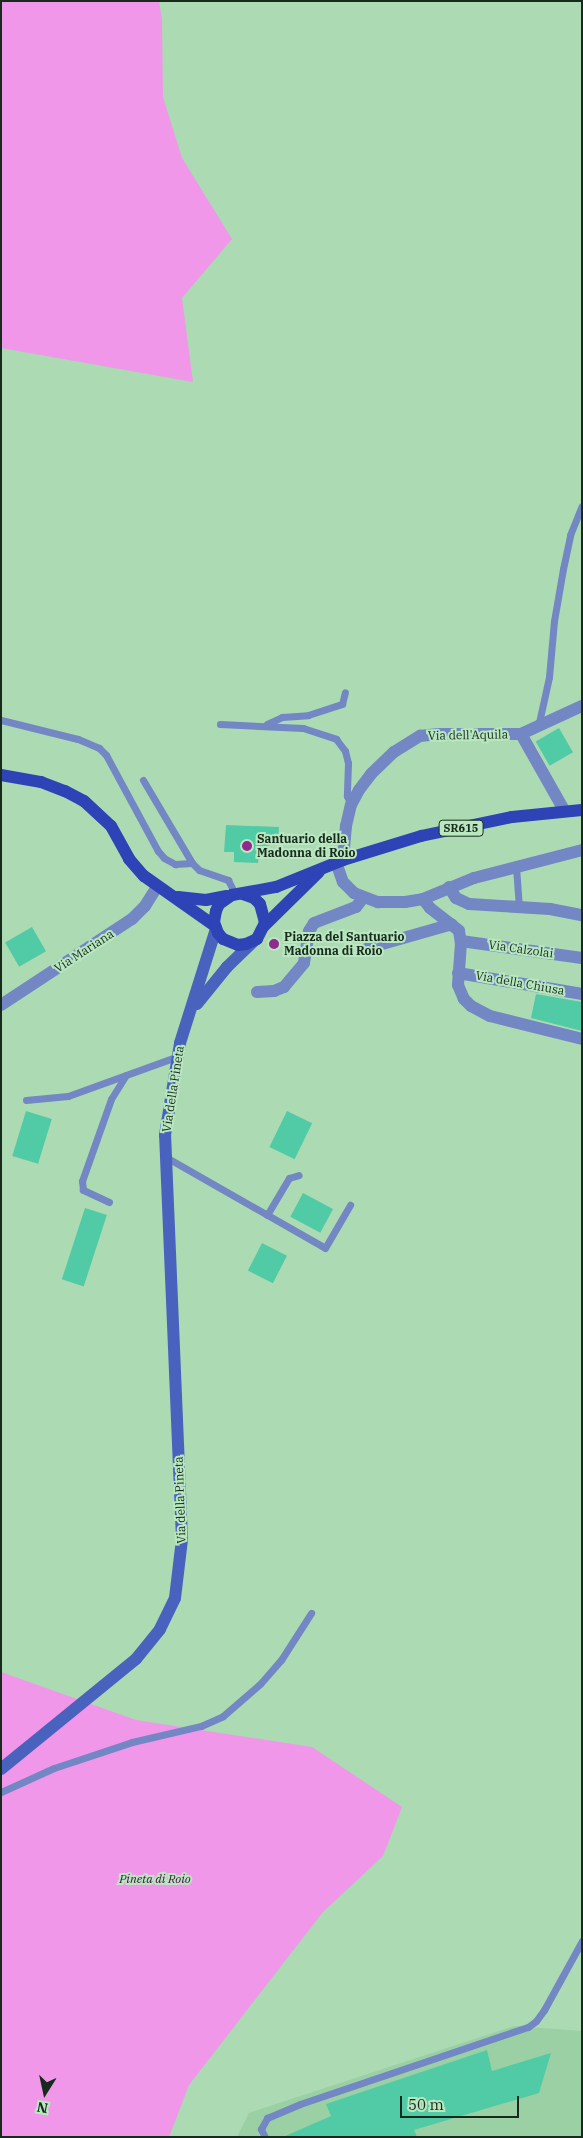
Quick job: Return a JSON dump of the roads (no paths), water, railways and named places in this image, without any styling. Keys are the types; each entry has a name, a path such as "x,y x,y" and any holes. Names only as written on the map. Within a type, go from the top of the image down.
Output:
{"main road":[{"name":"SR615","path":"1,775 41,782 84,801 111,826 129,859 162,890 216,927 223,939 234,944 242,945 254,941 264,926 324,868"},
{"name":"SR615","path":"162,890 194,900 211,900 276,887 339,861 421,836 512,817 564,810 582,810"},
{"path":"216,927 216,911 222,901 237,895 254,898 260,904 265,915 264,926"},
{"name":"Via della Pineta","path":"1,1769 136,1660 160,1629 175,1598 182,1539 164,1156 167,1115 176,1057 216,927"},
{"name":"Via della Pineta","path":"186,1024 203,995 254,941"}],"street":[{"name":"Via dell'Aquila","path":"339,861 351,805 371,774 394,752 420,736 439,734 521,734 582,706"},
{"name":"Via dell'Aquila","path":"521,734 564,810"},
{"path":"339,861 345,885 363,898 395,902 423,898 449,887 582,850"},
{"path":"449,887 456,898 469,904 550,909 582,915"},
{"name":"Via Mariana","path":"1,1005 132,919 162,890"},
{"path":"257,992 274,991 284,987 303,965 309,931 314,923 354,908 363,898"},
{"path":"423,898 432,910 459,931 461,941 458,973 461,994 476,1010 582,1039"},
{"path":"368,948 452,924"},
{"name":"Via Calzolai","path":"461,941 582,958"},
{"name":"Via della Chiusa","path":"458,973 582,994"}],"lane":[{"path":"537,728 549,677 554,621 563,569 570,536 582,506"},
{"path":"264,725 282,717 308,715 342,704 345,692"},
{"path":"1,720 78,739 99,748 106,755 158,851 164,858 175,864 192,864"},
{"path":"220,724 303,728 336,739 345,751 348,763 347,796 351,805"},
{"path":"144,780 192,864 199,870 228,880 237,895"},
{"path":"516,867 519,908"},
{"path":"26,1100 68,1096 176,1057"},
{"path":"108,1202 84,1190 82,1181 111,1099 126,1075"},
{"path":"164,1156 325,1248 350,1205"},
{"path":"267,1215 289,1178 298,1174"},
{"path":"1,1792 54,1768 132,1742 201,1726 223,1716 238,1705 276,1666 311,1612"},
{"path":"265,2137 261,2128 267,2118 300,2104 528,2027 536,2021 544,2010 582,1941"}],"place":[{"name":"Santuario della Madonna di Roio","path":"247,846"},
{"name":"Piazza del Santuario Madonna di Roio","path":"274,944"}],"park label":[{"name":"Pineta di Roio","path":"155,1879"}]}
